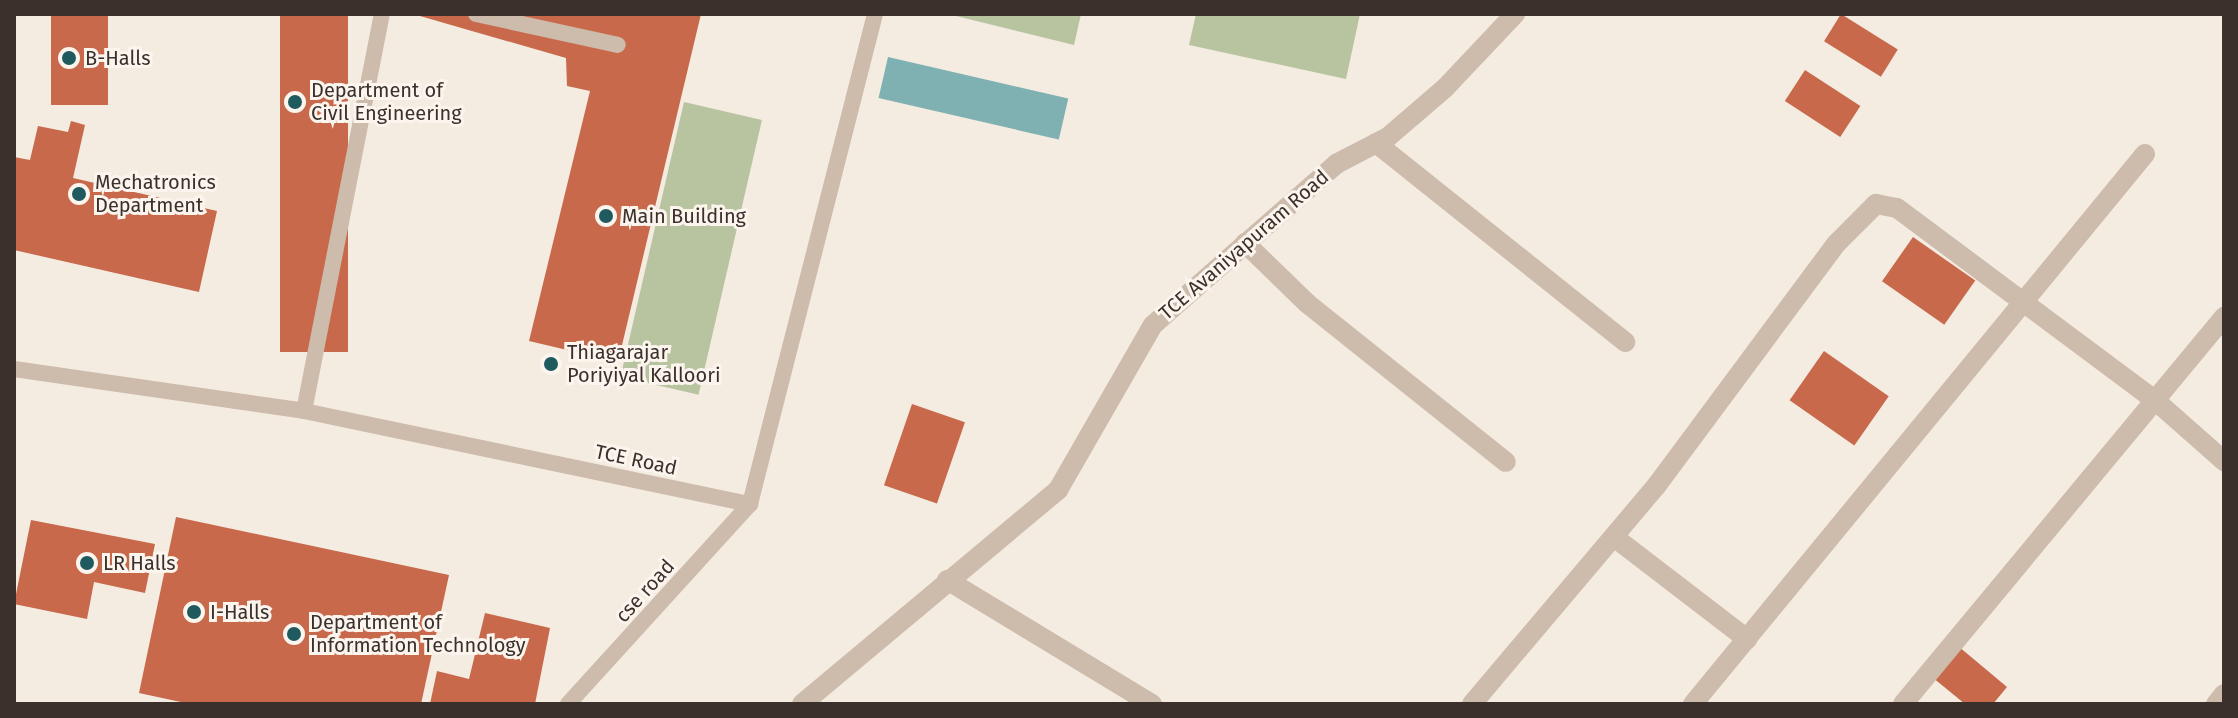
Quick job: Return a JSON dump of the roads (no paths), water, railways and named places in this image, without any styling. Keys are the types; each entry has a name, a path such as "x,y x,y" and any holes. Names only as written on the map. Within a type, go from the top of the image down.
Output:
{"street":[{"name":"TCE Avaniyapuram Road","path":"802,704 1058,490 1153,325 1336,164 1376,143 1445,88 1515,14"},
{"path":"1376,143 1625,342"},
{"path":"1693,704 2145,154"},
{"path":"1472,704 1614,537 1836,244 1876,204 1897,208 2020,305 2156,401 2224,461"},
{"path":"1245,243 1308,304 1506,462"},
{"path":"1903,704 2224,317"},
{"path":"1614,537 1747,639"},
{"path":"947,580 1152,704"},
{"path":"2216,704 2224,694"}],"lane":[{"path":"304,411 382,14"},
{"path":"476,14 618,45"},
{"path":"750,504 875,14"},
{"name":"TCE Road","path":"14,369 304,411 750,504"},
{"name":"cse road","path":"568,704 750,504"}],"water":[{"path":"888,57 1068,99 1059,140 879,98"}],"place":[{"name":"B-Halls","path":"69,58"},
{"name":"Department of Civil Engineering","path":"295,102"},
{"name":"Mechatronics Department","path":"79,194"},
{"name":"Main Building","path":"606,216"},
{"name":"Thiagarajar Poriyiyal Kalloori","path":"551,364"},
{"name":"LR Halls","path":"87,563"},
{"name":"I-Halls","path":"194,612"},
{"name":"Department of Information Technology","path":"294,634"}]}
